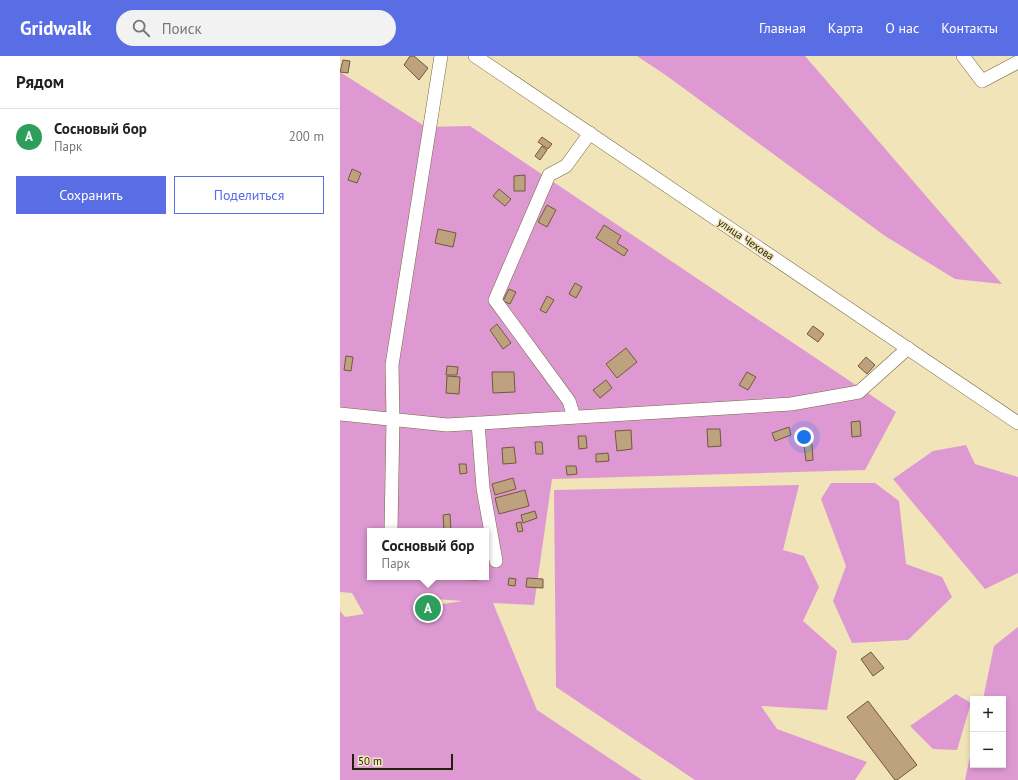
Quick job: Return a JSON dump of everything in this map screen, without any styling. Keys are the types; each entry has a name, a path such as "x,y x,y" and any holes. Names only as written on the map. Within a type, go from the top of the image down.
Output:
{"street":[{"path":"391,528 393,419 392,365 441,56"},
{"name":"улица Чехова","path":"474,56 1018,423"},
{"path":"963,56 982,81 1018,62"},
{"path":"574,417 569,401 495,300 549,175 566,166 590,133"},
{"path":"340,414 447,425 791,404 858,392 908,348"},
{"path":"478,423 483,488 496,561"}],"shaded area":[{"path":"637,56 805,56 1002,284 955,279 885,236 667,76"},
{"path":"340,72 426,127 470,126 896,412 865,470 552,479 534,605 493,603 537,710 642,780 340,780 340,611 345,617 364,614 352,593 340,592","holes":["422,598 463,601 429,606"]},
{"path":"966,445 975,464 1018,477 1018,573 985,589 893,479 933,451"},
{"path":"831,483 875,483 899,501 906,564 942,577 952,597 908,640 852,643 833,601 846,566 821,499"},
{"path":"799,485 783,550 804,556 819,587 803,621 837,651 827,710 761,706 777,729 867,762 855,780 695,780 556,687 554,490"},
{"path":"1018,627 1018,780 965,780 970,757 970,768 1006,768 1006,696 984,696 994,646"},
{"path":"956,694 970,702 957,750 933,749 910,726"}],"building":[{"path":"410,56 414,56 428,68 419,80 404,65"},
{"path":"343,60 350,61 348,73 340,72"},
{"path":"542,137 552,144 548,149 538,142"},
{"path":"542,146 547,150 540,160 535,156"},
{"path":"352,169 361,173 357,183 348,180"},
{"path":"525,175 525,191 514,191 514,176"},
{"path":"499,189 511,199 505,206 493,196"},
{"path":"547,205 556,210 547,227 538,222"},
{"path":"604,225 621,236 617,243 628,250 624,256 596,238"},
{"path":"438,229 456,233 453,247 435,243"},
{"path":"575,283 582,287 576,298 569,294"},
{"path":"509,289 516,292 510,304 503,301"},
{"path":"547,296 554,300 546,313 540,310"},
{"path":"497,324 511,343 503,349 490,330"},
{"path":"813,326 824,334 818,342 807,334"},
{"path":"626,348 637,362 617,378 606,364"},
{"path":"346,356 353,357 351,371 344,370"},
{"path":"866,357 875,365 867,374 858,366"},
{"path":"447,366 458,367 457,375 446,375"},
{"path":"492,372 514,372 515,392 493,393"},
{"path":"747,372 756,377 748,390 739,385"},
{"path":"447,376 460,377 459,394 446,393"},
{"path":"606,380 612,388 600,398 593,390"},
{"path":"860,421 861,436 852,437 851,422"},
{"path":"789,427 791,435 775,441 772,433"},
{"path":"707,429 720,429 721,446 708,447"},
{"path":"631,430 632,449 617,451 615,431"},
{"path":"578,436 586,436 587,448 579,449"},
{"path":"535,442 542,442 543,454 536,454"},
{"path":"812,444 813,460 806,461 804,445"},
{"path":"514,447 516,463 503,464 502,448"},
{"path":"608,453 609,461 596,462 596,454"},
{"path":"459,464 466,464 467,473 460,474"},
{"path":"566,466 576,466 577,474 567,475"},
{"path":"513,478 516,489 495,495 492,484"},
{"path":"525,490 529,506 499,514 495,498"},
{"path":"535,511 537,518 523,523 521,515"},
{"path":"450,514 451,528 444,528 443,515"},
{"path":"521,522 523,531 518,532 516,523"},
{"path":"509,578 516,579 515,586 508,585"},
{"path":"527,578 543,579 543,588 526,587"},
{"path":"871,652 884,668 873,676 861,659"},
{"path":"868,701 917,765 897,780 895,780 847,717"}],"place":[{"name":"Сосновый бор","path":"428,608"}]}
